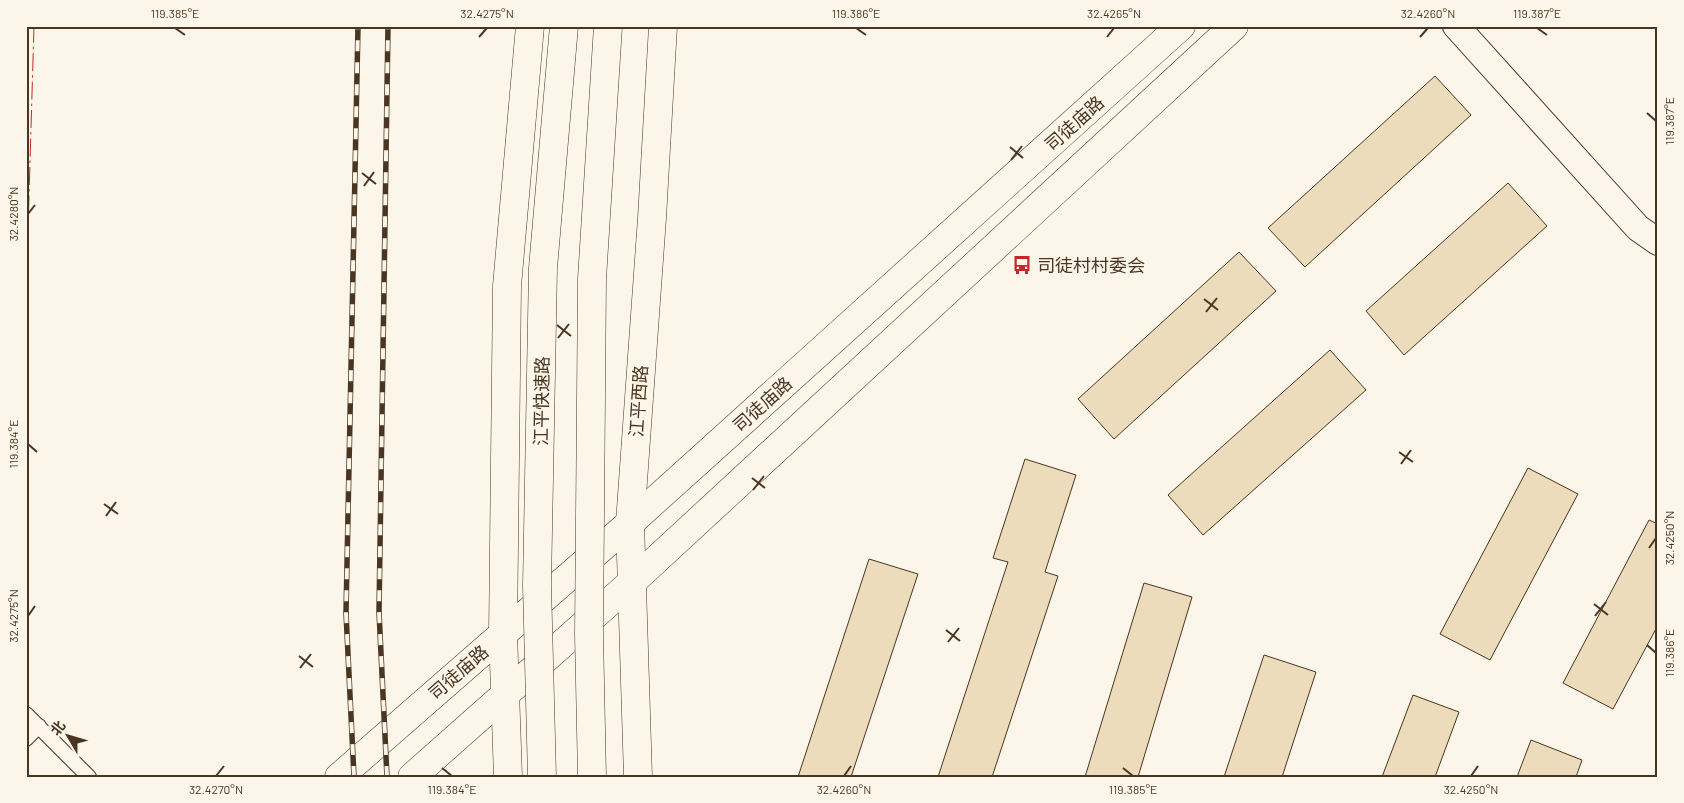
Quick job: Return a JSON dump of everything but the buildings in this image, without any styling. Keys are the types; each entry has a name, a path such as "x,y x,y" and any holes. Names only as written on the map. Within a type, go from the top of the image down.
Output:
{"main road":[{"path":"508,777 503,633 507,286 530,26"},
{"name":"江平快速路","path":"542,777 537,585 543,268 564,26"},
{"path":"592,777 589,624 592,278 608,26"},
{"name":"江平西路","path":"638,777 630,523 652,218 663,26"},
{"name":"司徒庙路","path":"338,777 630,523 1181,26"},
{"path":"412,777 632,582 1234,26"}],"street":[{"path":"1456,26 1638,228 1658,242"}],"lane":[{"path":"26,714 89,777"},
{"path":"26,739 39,726"}],"railway":[{"path":"354,777 346,613 358,26"},
{"path":"387,777 379,612 388,26"}],"power":[{"path":"26,299 34,26"},
{"path":"26,764 28,777"}],"place":[{"name":"司徒村村委会","path":"1022,265"}]}
